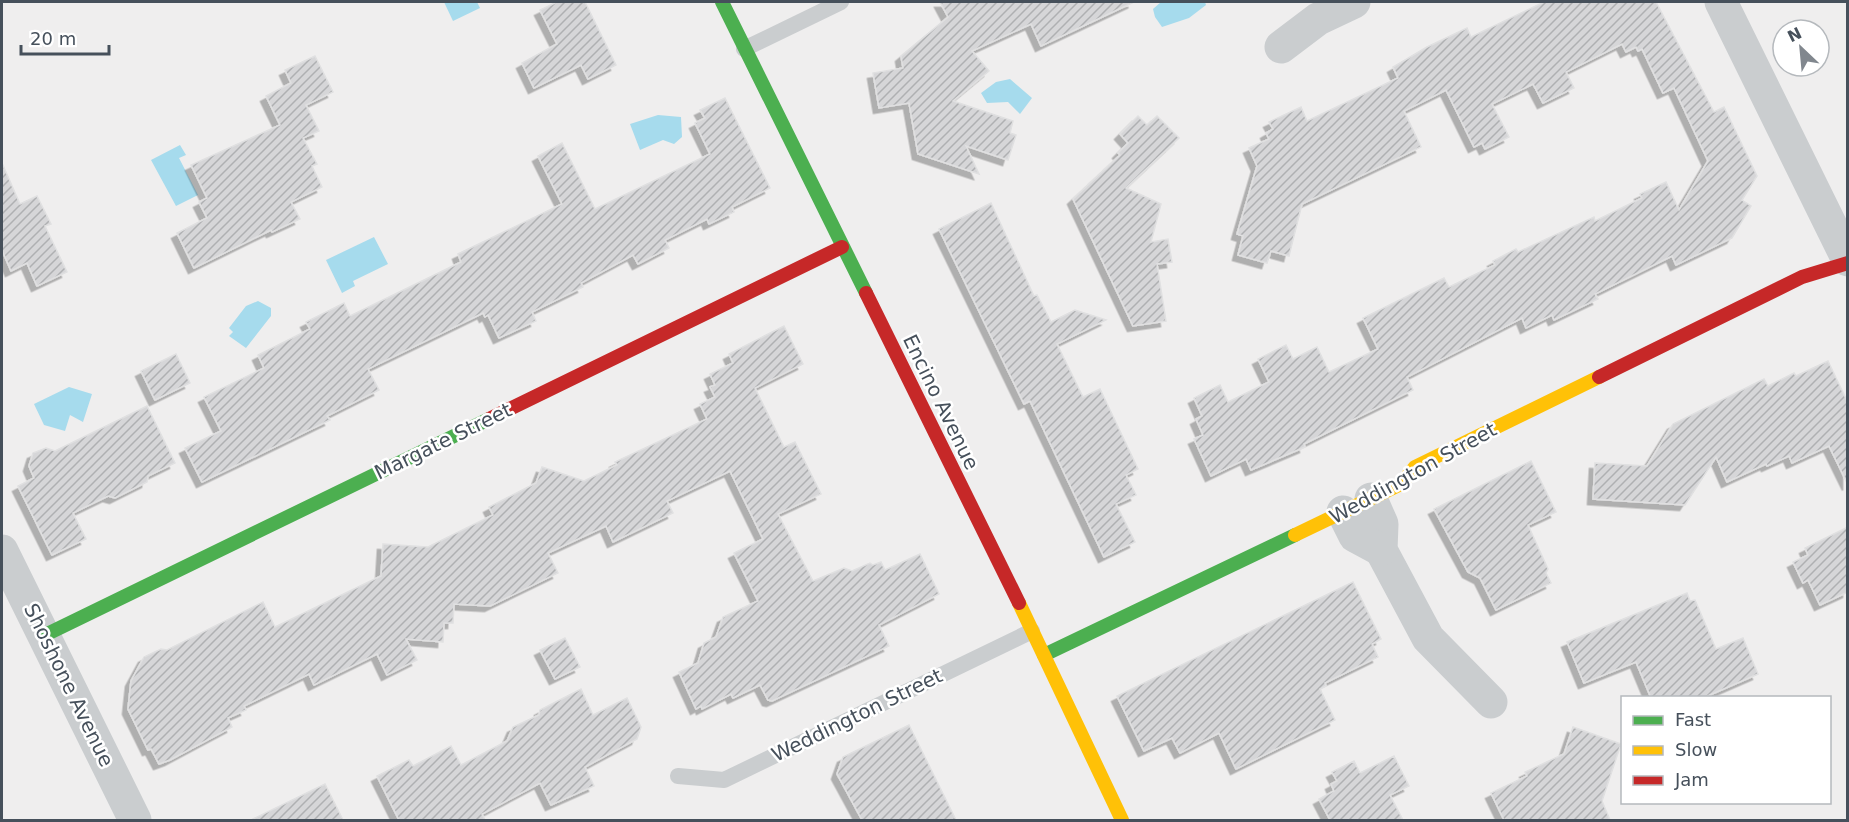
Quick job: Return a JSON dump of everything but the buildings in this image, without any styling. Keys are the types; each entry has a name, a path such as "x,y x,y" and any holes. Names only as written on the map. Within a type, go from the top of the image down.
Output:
{"street":[{"name":"Encino Avenue","path":"722,2 1032,631 1122,820"},
{"path":"1281,47 1318,19 1354,2"},
{"path":"1721,2 1848,262"},
{"name":"Margate Street","path":"45,635 842,247"},
{"name":"Weddington Street","path":"1044,656 1401,484 1415,467 1802,277 1848,262"},
{"path":"1357,506 1382,524 1381,550 1428,638 1491,702"},
{"name":"Shoshone Avenue","path":"2,551 135,820"}],"lane":[{"path":"744,49 841,2"},
{"name":"Weddington Street","path":"678,776 724,780 1032,631"}],"water":[{"path":"444,2 477,2 480,8 453,21"},
{"path":"1161,2 1205,2 1206,5 1189,18 1162,27 1153,9"},
{"path":"1010,79 1032,98 1020,114 1008,102 987,103 981,93 996,82"},
{"path":"658,115 681,117 682,137 674,144 663,140 640,150 630,124"},
{"path":"180,145 186,155 179,158 198,195 176,206 151,160"},
{"path":"374,237 388,264 353,281 355,286 342,293 326,260"},
{"path":"258,301 271,308 271,316 246,348 229,336 233,332 229,328 246,306"},
{"path":"69,387 92,394 83,422 70,415 65,431 44,425 34,404"}],"traffic: fast":[{"path":"722,2 866,293"},
{"path":"45,635 489,419"},
{"path":"1044,655 1295,535"}],"traffic: slow":[{"path":"1295,535 1401,484 1415,467 1599,377"},
{"path":"1019,603 1122,820"}],"traffic: jam":[{"path":"489,419 842,247"},
{"path":"1599,377 1802,277 1848,263"},
{"path":"866,293 1019,603"}]}
